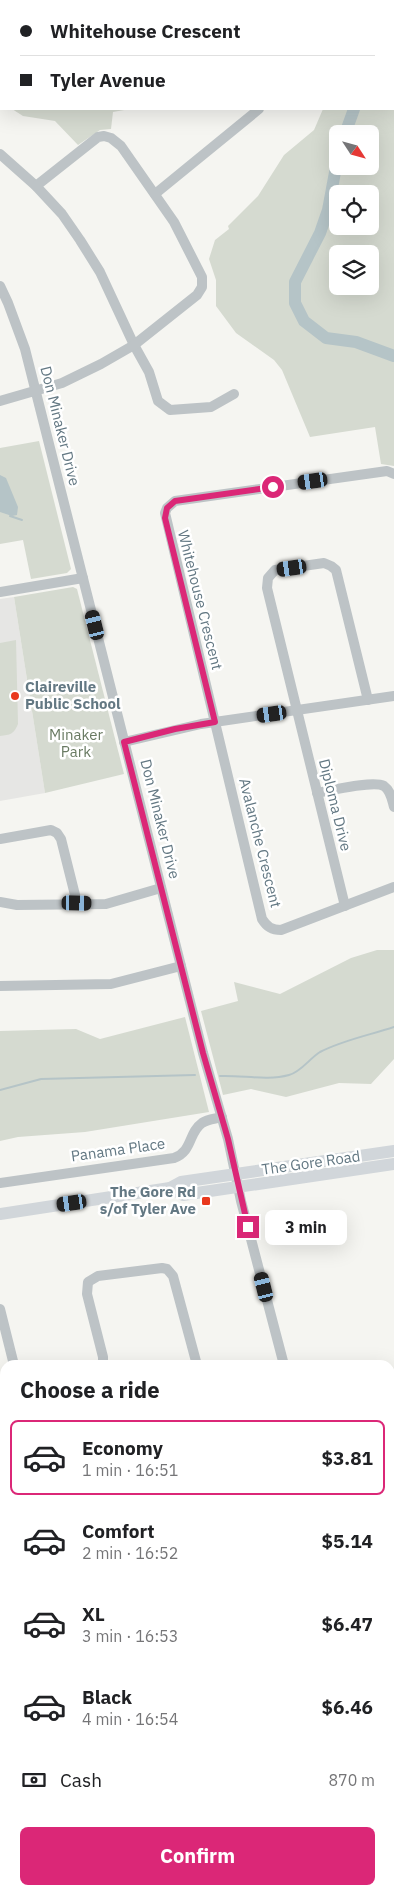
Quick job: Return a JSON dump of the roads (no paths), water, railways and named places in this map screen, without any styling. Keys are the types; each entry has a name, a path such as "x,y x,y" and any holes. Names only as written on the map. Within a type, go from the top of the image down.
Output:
{"main road":[{"name":"The Gore Road","path":"0,1214 170,1188 180,1182 394,1151"},
{"name":"The Gore Road","path":"170,1188 183,1195 394,1164"}],"street":[{"path":"156,194 258,110"},
{"path":"0,401 62,383 101,364 134,345 197,296 202,287 202,277 174,222 156,194 120,146 111,138 98,137 36,186"},
{"path":"0,154 36,186 62,214 100,272 134,345 149,372 158,401 170,410 211,407 234,394"},
{"name":"Don Minaker Drive","path":"0,286 25,349 283,1360"},
{"name":"Whitehouse Crescent","path":"215,722 165,518 167,508 175,501 387,471 394,474"},
{"name":"Diploma Drive","path":"345,906 267,588 268,578 276,570 324,563 336,570 368,700"},
{"path":"0,592 83,578"},
{"path":"124,742 175,729 215,722 394,696"},
{"name":"Avalanche Crescent","path":"215,722 262,919 265,924 275,930 281,930 394,887"},
{"path":"317,793 374,784 384,786 391,794 394,807"},
{"path":"0,839 51,830 57,833 61,839 77,903"},
{"path":"0,902 17,905 106,904 162,888"},
{"path":"0,986 112,984 181,966"},
{"name":"Panama Place","path":"0,1182 174,1158 186,1150 198,1126 204,1122 222,1117"},
{"path":"103,1360 86,1294 88,1282 98,1276 162,1268 167,1269 174,1276 196,1360"},
{"path":"0,1310 13,1360"}],"waterway":[{"path":"348,125 354,110"},
{"path":"334,175 328,210 320,233 295,282 295,303 304,321 326,338 356,342 394,356"},
{"path":"10,516 22,520"},
{"path":"220,1076 264,1078 289,1075 298,1071 320,1052 347,1041 394,1027"},
{"path":"0,1090 41,1079 195,1075"}],"place":[{"name":"Claireville Public School","path":"15,696"},
{"name":"The Gore Rd s/of Tyler Ave","path":"206,1201"}],"park label":[{"name":"Minaker Park","path":"76,744"}]}
